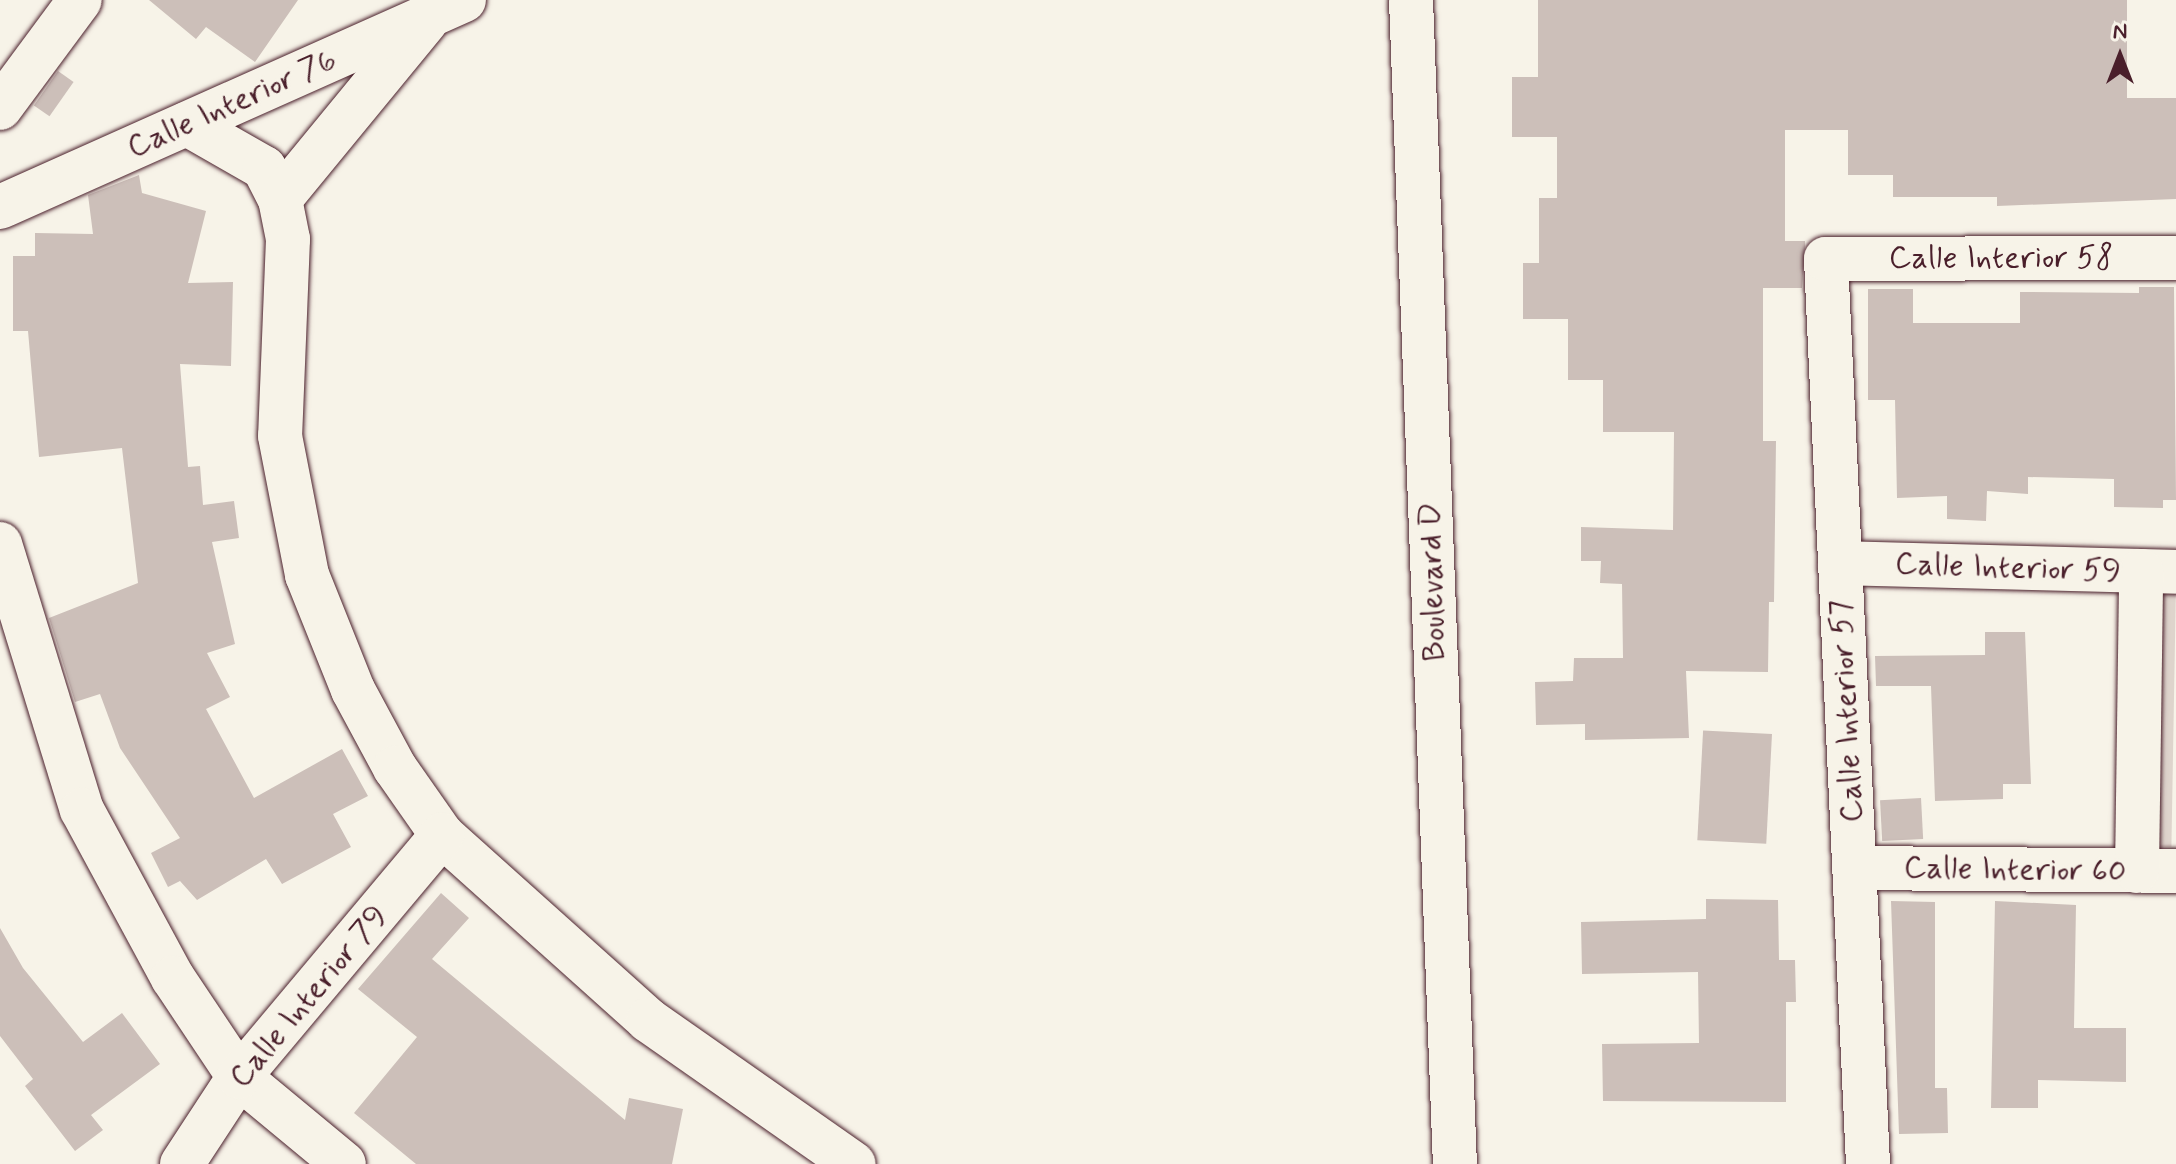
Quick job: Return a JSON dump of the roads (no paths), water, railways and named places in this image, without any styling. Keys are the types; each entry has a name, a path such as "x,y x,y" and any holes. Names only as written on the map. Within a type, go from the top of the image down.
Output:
{"street":[{"path":"0,108 80,0"},
{"name":"Boulevard D","path":"1411,0 1455,1164"},
{"path":"280,199 447,7"},
{"name":"Calle Interior 76","path":"0,207 447,7"},
{"path":"187,124 264,168 280,199 288,239 280,436 307,575 353,690 395,768 442,835 648,1020 846,1162"},
{"name":"Calle Interior 58","path":"1826,259 2176,258"},
{"name":"Calle Interior 57","path":"1826,259 1868,1164"},
{"path":"0,544 82,810 173,978 239,1077 344,1164"},
{"name":"Calle Interior 59","path":"1840,563 2158,572"},
{"path":"2156,871 2158,572"},
{"name":"Calle Interior 79","path":"182,1164 239,1077 442,835"},
{"name":"Calle Interior 60","path":"1854,868 2156,871"}]}
